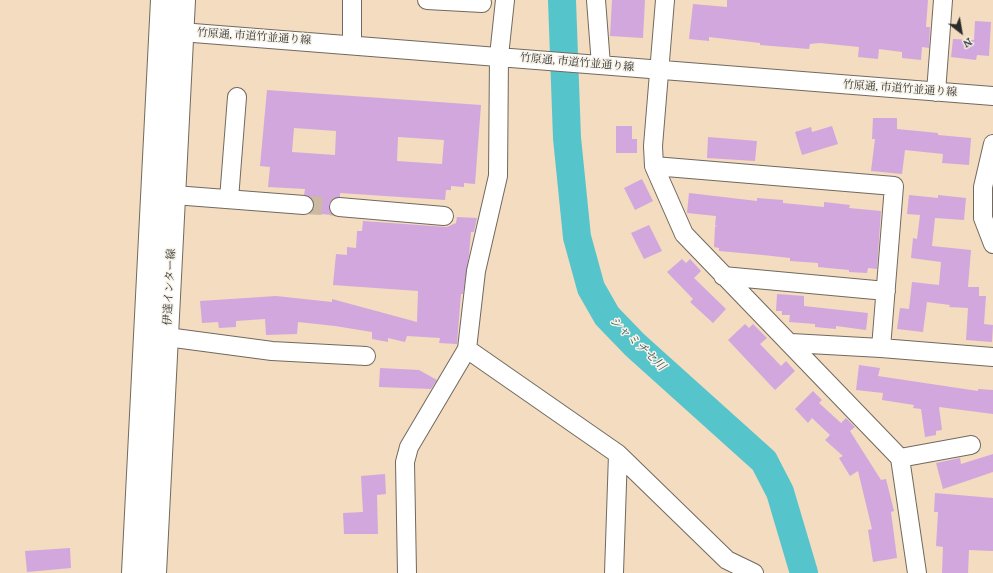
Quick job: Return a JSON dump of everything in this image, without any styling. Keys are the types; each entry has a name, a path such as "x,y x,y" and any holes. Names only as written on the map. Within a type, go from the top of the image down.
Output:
{"main road":[{"name":"伊達インター線","path":"133,573 162,0"},
{"name":"伊達インター線","path":"155,573 184,0"}],"street":[{"path":"352,0 352,45"},
{"path":"427,0 482,3"},
{"path":"407,573 405,462 409,447 467,350 476,271 498,176 499,56 505,0"},
{"path":"594,64 596,0"},
{"path":"665,0 653,146 654,166 684,234 723,276 791,343 900,458 917,573"},
{"path":"936,92 943,0"},
{"name":"竹原通, 市道竹並通り線","path":"160,31 499,56 658,71 993,96"},
{"path":"229,198 237,97"},
{"path":"993,144 983,187 983,218 993,244"},
{"path":"654,166 894,186 880,348"},
{"path":"174,195 229,198 304,205"},
{"path":"339,207 444,216"},
{"path":"148,276 170,275"},
{"path":"723,276 886,291"},
{"path":"167,337 272,351 366,356"},
{"path":"791,343 993,357"},
{"path":"467,350 618,454 727,560 754,573"},
{"path":"900,458 971,445"},
{"path":"614,573 618,454"}],"building":[{"path":"612,0 645,0 643,38 610,36"},
{"path":"727,0 928,0 926,27 930,27 929,48 922,47 921,60 902,58 902,52 879,49 878,59 858,57 859,47 820,43 810,44 809,49 760,45 760,43 709,37 709,41 689,39 693,4 727,7"},
{"path":"975,21 991,22 989,56 977,55 976,60 951,57 953,39 974,40"},
{"path":"267,90 481,105 475,184 464,183 464,187 451,186 451,190 446,190 445,200 340,193 340,197 331,201 329,206 332,215 310,213 314,206 314,201 310,197 304,195 305,189 268,187 270,167 260,166","holes":["294,128 336,131 335,155 292,152","398,137 444,140 442,164 397,161"]},
{"path":"873,118 897,118 897,129 971,138 969,165 942,163 943,154 905,150 902,174 871,171 875,139 872,139"},
{"path":"616,126 632,126 632,139 637,139 637,153 616,153"},
{"path":"832,126 838,144 802,155 795,132 811,127 812,132"},
{"path":"708,137 757,141 755,161 707,158"},
{"path":"642,179 653,201 635,210 624,188"},
{"path":"689,193 757,201 757,198 783,200 783,203 824,207 824,202 850,205 849,208 881,211 877,269 868,268 867,273 849,272 849,270 818,267 818,263 790,261 790,258 719,251 719,248 714,247 715,227 718,225 715,226 716,216 687,213"},
{"path":"909,195 938,198 938,195 966,198 964,220 935,218 932,246 971,250 968,287 979,287 979,296 986,296 984,324 993,325 992,342 966,340 968,308 949,307 950,305 927,302 923,332 897,329 900,308 909,309 912,282 939,285 941,262 911,258 913,238 917,239 920,215 907,214"},
{"path":"457,217 477,218 474,232 471,232 463,294 461,294 457,344 439,343 440,338 407,336 405,342 388,338 388,342 372,339 372,332 298,322 297,334 266,335 265,319 236,321 236,327 219,328 218,322 202,323 200,301 276,296 332,302 332,299 417,322 418,291 333,285 336,254 347,255 347,247 356,248 357,231 362,231 363,221 447,227 456,223"},
{"path":"649,225 662,251 644,259 631,233"},
{"path":"682,259 686,263 690,259 701,271 694,278 726,309 713,323 690,302 693,299 667,272"},
{"path":"777,294 804,296 804,306 868,313 866,330 836,326 836,329 815,327 815,324 789,322 790,315 782,315 782,311 776,311"},
{"path":"745,324 749,328 753,324 767,338 760,344 781,366 786,361 795,371 775,390 728,340"},
{"path":"859,365 880,368 878,376 978,391 978,389 993,390 993,414 939,407 942,430 936,431 936,435 925,437 921,409 913,408 914,405 882,400 883,393 856,390"},
{"path":"380,368 419,370 437,380 431,389 379,387"},
{"path":"813,391 822,400 819,403 841,423 846,418 855,427 850,431 881,480 886,479 894,511 891,512 897,558 873,562 868,530 872,529 858,471 850,476 839,458 843,456 825,440 830,435 812,418 808,423 795,409"},
{"path":"993,454 993,472 943,489 936,463 960,458 961,464"},
{"path":"385,474 386,494 377,495 378,534 344,534 343,513 363,512 361,476"},
{"path":"935,493 993,498 993,551 969,550 968,573 942,573 943,547 936,546 938,512 934,512"},
{"path":"70,548 71,568 27,572 25,551"}],"waterway":[{"name":"シャミチセ川","path":"562,0 567,138 577,237 591,288 607,316 635,345 764,461 780,492 804,573"}],"tunnel":[{"path":"304,205 339,207"}]}
